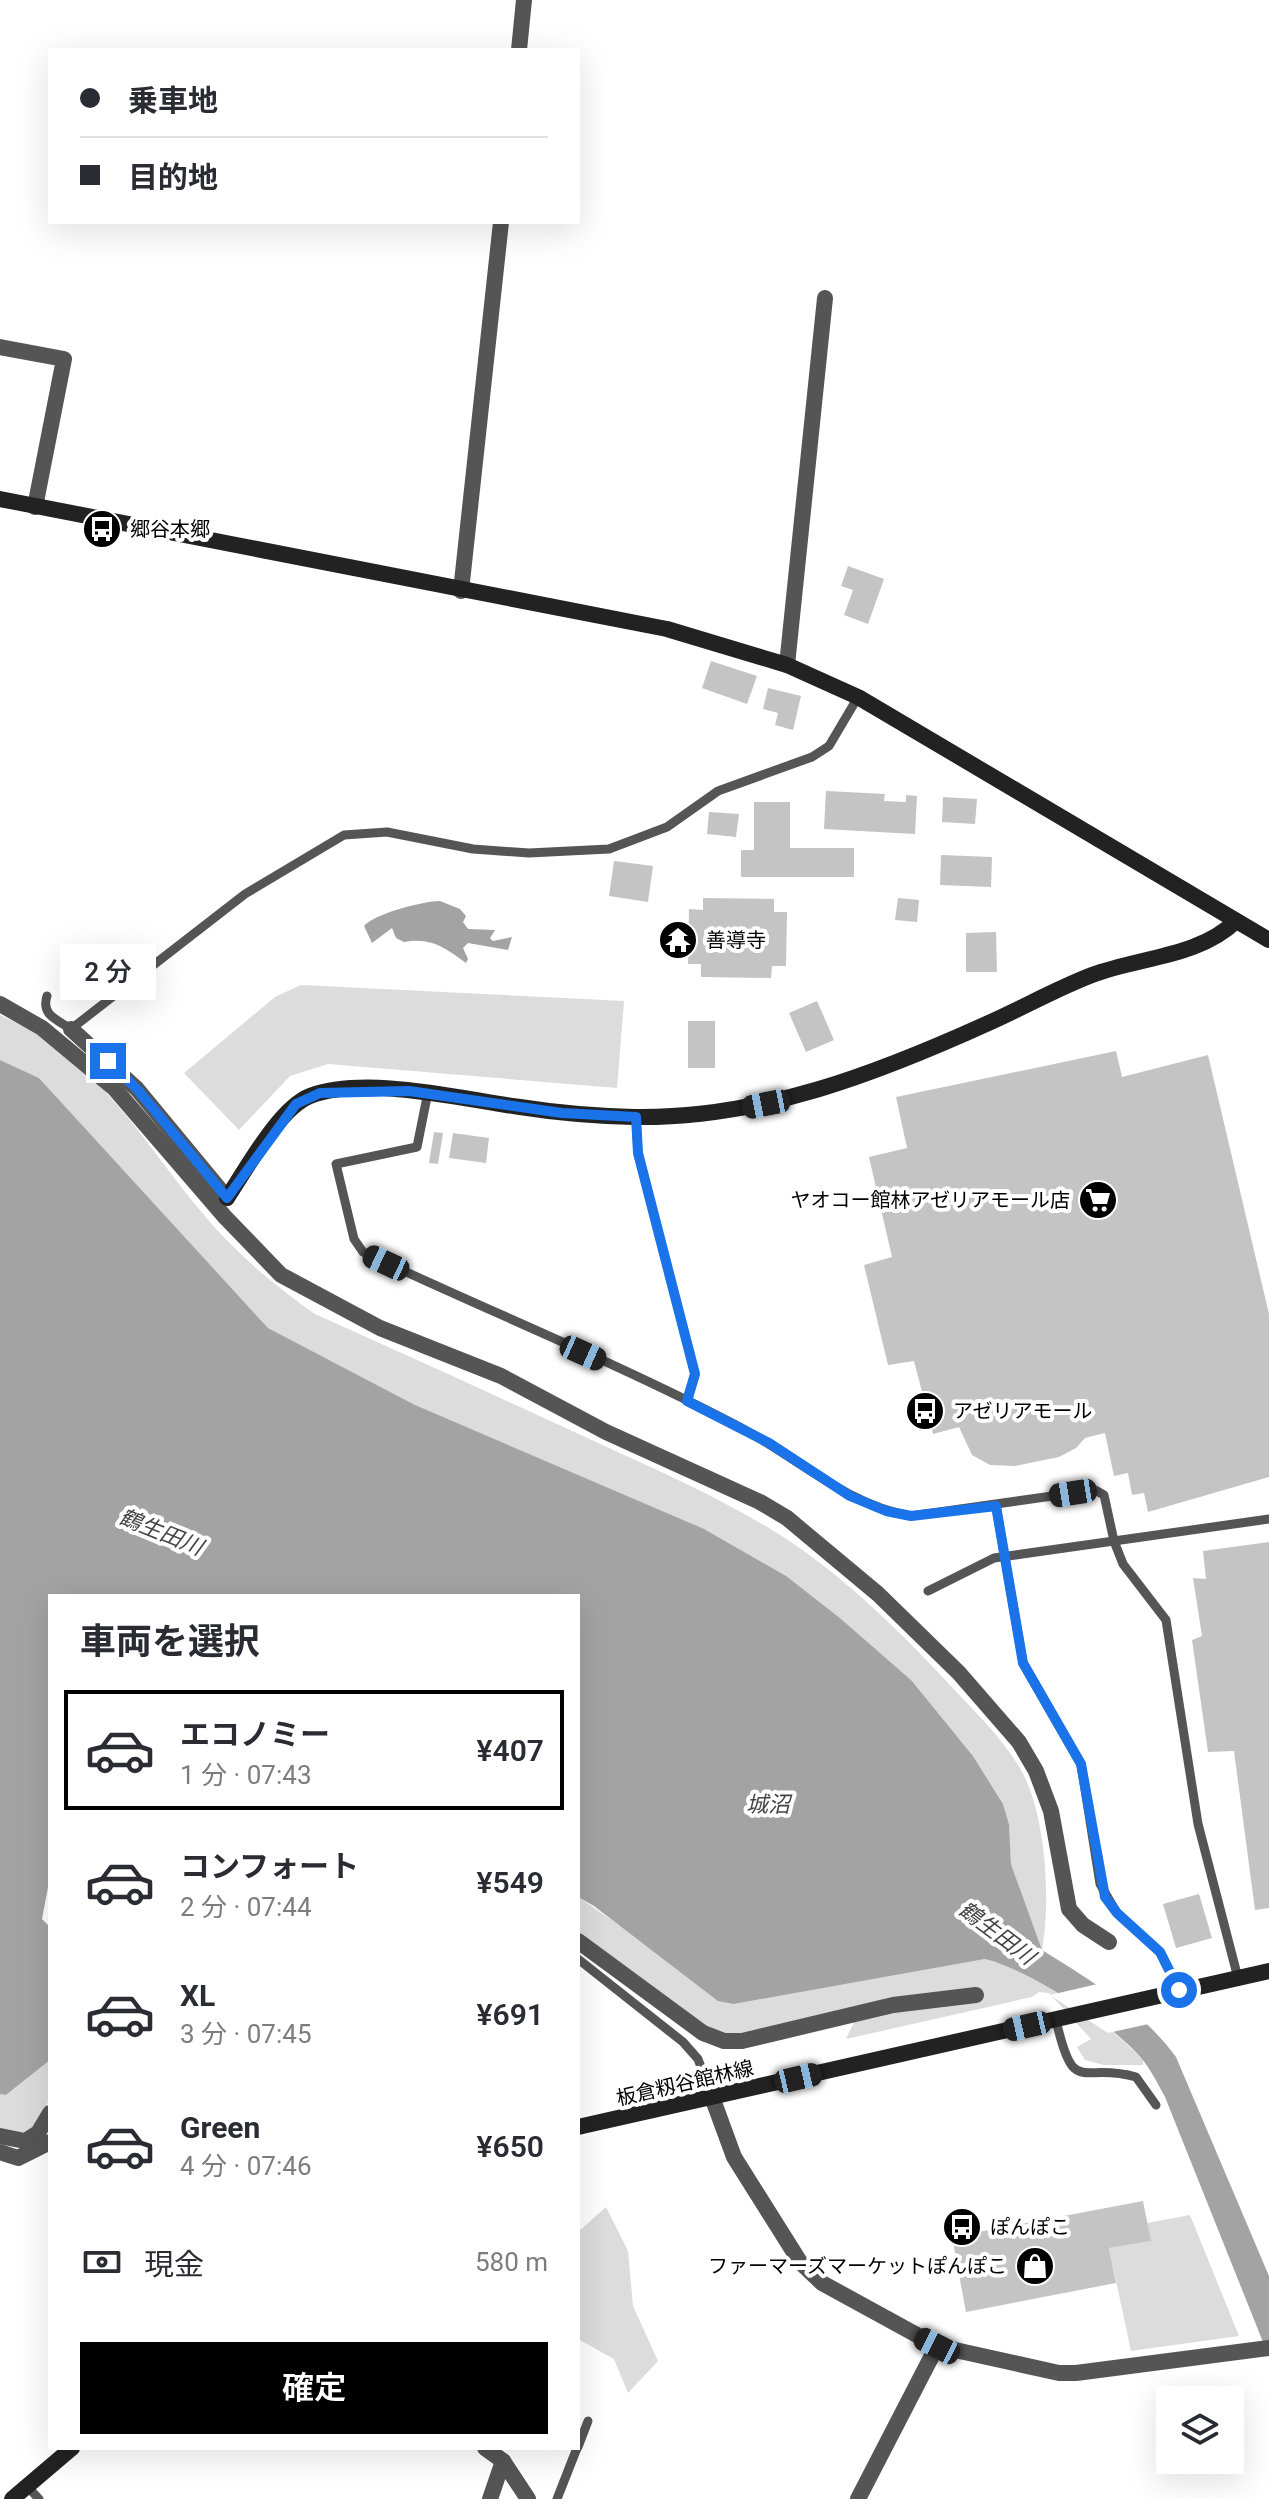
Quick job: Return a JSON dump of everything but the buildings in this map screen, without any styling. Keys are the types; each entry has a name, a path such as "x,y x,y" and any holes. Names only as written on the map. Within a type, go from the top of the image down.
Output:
{"street":[{"path":"519,48 524,0"},
{"path":"461,591 501,224"},
{"path":"787,665 825,298"},
{"path":"0,347 64,359 35,507"},
{"path":"0,499 667,629 787,665 858,697 1269,940"},
{"path":"71,1029 137,1089 227,1198 275,1128 307,1097 348,1090 428,1092 562,1113 636,1117 724,1112 788,1100 835,1085 992,1021 1089,976 1219,937 1236,921"},
{"path":"0,1004 42,1028 114,1088 225,1217 281,1275 380,1328 501,1376 606,1432 760,1502 787,1518 878,1594 959,1673 1019,1742 1036,1771 1051,1811 1069,1909 1083,1925 1109,1942"},
{"path":"580,1942 703,2033 724,2041 742,2041 893,2005 976,1995"},
{"name":"板倉籾谷館林線","path":"580,2127 1269,1971"},
{"path":"712,2097 734,2157 809,2272 866,2309 937,2346 1059,2373 1263,2349"},
{"path":"0,2136 25,2141 38,2133 48,2116"},
{"path":"0,2152 18,2158 48,2142"},
{"path":"858,2499 937,2346"},
{"path":"12,2499 70,2450"},
{"path":"488,2450 503,2461 528,2499"},
{"path":"490,2499 503,2461"}],"lane":[{"path":"47,996 44,1006 47,1014 71,1029 245,894 344,835 387,832 473,849 529,853 609,849 667,827 718,791 812,757 829,746 858,697"},
{"path":"428,1092 417,1147 336,1164 354,1239 363,1252 687,1401 769,1443 850,1496 886,1511 911,1516 1095,1490 1104,1495 1114,1541 1137,1586 1158,1606 1166,1620 1198,1824 1211,1886 1228,1931 1238,1978"},
{"path":"636,1117 638,1153 695,1374 687,1401"},
{"path":"996,1506 1023,1663 1081,1764 1105,1897 1117,1913 1160,1952 1179,1990"},
{"path":"928,1591 980,1563 1006,1556 1269,1519"},
{"path":"580,1961 683,2042 698,2059 712,2097"},
{"path":"1060,2019 1063,2050 1073,2068 1091,2075 1136,2077 1156,2105"},
{"path":"580,2442 588,2421"},
{"path":"557,2499 577,2450"},
{"path":"27,2486 39,2499"}],"shaded area":[{"path":"301,985 624,1001 617,1088 328,1064 290,1076 239,1130 184,1073 275,997"},
{"path":"0,1015 37,1035 97,1083 218,1231 264,1275 315,1314 712,1496 795,1545 871,1605 988,1726 1022,1772 1037,1811 1044,1859 1046,1908 1042,1950 1011,1864 1009,1824 1003,1804 973,1756 912,1681 415,1405 268,1328 39,1078 0,1060"},
{"path":"580,1898 734,2004 985,1959 1028,1975 1070,1999 1127,2044 1143,2060 1143,2065 1104,2065 1085,2060 1077,2047 1091,2039 1049,1993 1039,1992 1032,1997 846,2039 855,2020 732,2035 713,2032 580,1934"},
{"path":"48,2062 47,2104 44,2114 30,2129 19,2134 0,2129 0,2094 6,2095"},
{"path":"606,2207 628,2251 633,2306 658,2361 628,2393 614,2359 580,2340 580,2230"},
{"path":"1190,2215 1239,2336 1131,2351 1109,2248 1150,2241 1147,2223"}],"water":[{"path":"440,901 460,909 466,916 463,922 468,929 495,930 490,938 493,941 512,937 508,950 468,943 463,948 468,959 466,963 437,945 422,941 404,942 396,938 392,928 372,943 364,926 399,909"},
{"name":"城沼","path":"0,1060 39,1078 268,1328 415,1405 704,1529 786,1576 912,1681 973,1756 1003,1804 1009,1824 1011,1864 1042,1950 1131,2010 1176,2057 1269,2276 1269,2357 1157,2082 1129,2045 1069,2000 1024,1974 985,1959 734,2004 718,2001 580,1898 580,1594 48,1594 48,1888 42,1919 48,1925 48,2062 6,2095 0,2094"}],"pier":[{"path":"1102,1983 1153,2023 1108,2033 1050,1995"}],"place":[{"name":"郷谷本郷","path":"102,529"},
{"name":"善導寺","path":"678,940"},
{"name":"ヤオコー館林アゼリアモール店","path":"1098,1200"},
{"name":"アゼリアモール","path":"925,1411"},
{"name":"ぽんぽこ","path":"962,2227"},
{"name":"ファーマーズマーケットぽんぽこ","path":"1035,2266"}],"route":[{"path":"108,1061 137,1089 227,1198 275,1128 296,1104 320,1093 389,1089 562,1113 636,1117 638,1153 695,1374 695,1386 687,1401 769,1443 850,1496 886,1511 911,1516 996,1506 1023,1663 1081,1764 1100,1884 1117,1913 1160,1952 1179,1990"}],"water label":[{"name":"鶴生田川","path":"161,1532"},
{"name":"鶴生田川","path":"997,1933"}]}
